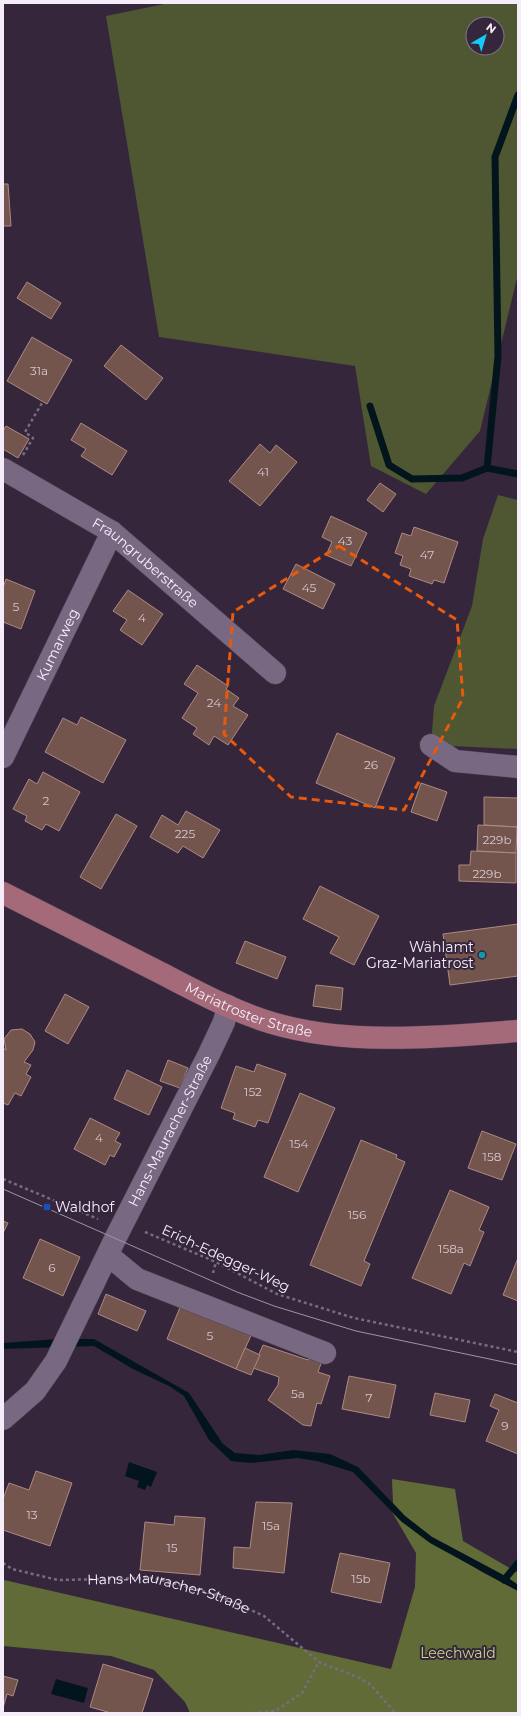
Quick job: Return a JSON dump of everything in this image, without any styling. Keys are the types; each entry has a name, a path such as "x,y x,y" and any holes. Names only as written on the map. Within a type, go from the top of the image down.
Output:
{"main road":[{"name":"Mariatroster Straße","path":"3,893 228,1006 272,1023 311,1032 363,1038 439,1036 518,1031"}],"street":[{"name":"Fraungruberstraße","path":"8,472 112,532 275,674"},
{"name":"Kumarweg","path":"3,757 112,532"},
{"path":"431,745 456,761 518,767"},
{"name":"Hans-Mauracher-Straße","path":"3,1419 35,1391 56,1361 209,1054 220,1030 228,1006"},
{"path":"108,1255 137,1279 325,1353"}],"path":[{"path":"8,472 33,438 25,432 42,403"},
{"name":"Erich-Edegger-Weg","path":"3,1179 103,1222 124,1223 216,1262 277,1294 354,1318 518,1352"},
{"path":"213,1273 216,1262"},
{"name":"Hans-Mauracher-Straße","path":"3,1563 12,1569 58,1580 154,1578 217,1595 264,1616 319,1662 360,1678 371,1685 395,1713"},
{"path":"253,1713 275,1711 302,1693 319,1662"}],"highlighted area":[{"path":"339,546 457,620 463,698 404,810 291,797 224,734 233,612"}],"green space":[{"path":"169,3 518,3 518,274 480,431 426,494 371,466 355,366 159,337 106,16"},
{"path":"498,495 518,500 518,749 431,745 434,706 472,606 483,539"},
{"path":"392,1479 455,1489 463,1541 518,1573 518,1585 507,1577 432,1537 405,1516 393,1503"},
{"name":"Leechwald","path":"392,1512 402,1522 482,1572 518,1591 518,1713 190,1713 185,1702 154,1670 111,1656 3,1646 4,1580 391,1669 415,1587 416,1553"}],"shaded area":[{"path":"57,1339 94,1339 189,1393 223,1444 235,1453 259,1455 293,1450 330,1454 358,1467 405,1516 432,1537 507,1577 518,1585 518,1591 430,1543 402,1522 353,1472 317,1461 297,1458 251,1463 231,1461 209,1440 184,1396 169,1386 133,1369 94,1346 3,1349 3,1343"},
{"path":"129,1462 157,1472 151,1487 147,1485 145,1490 137,1487 139,1481 125,1476"},
{"path":"56,1679 88,1688 84,1703 51,1694"}],"building":[{"path":"3,184 8,184 11,226 3,226"},
{"path":"27,282 61,303 51,319 17,298"},
{"path":"32,337 72,360 47,404 7,381"},
{"path":"121,345 163,378 146,400 104,366"},
{"path":"81,423 127,451 112,475 81,456 86,449 71,440"},
{"path":"6,426 29,439 18,458 3,449 3,431"},
{"path":"260,444 270,453 276,445 297,462 260,506 229,481"},
{"path":"380,483 396,494 383,512 367,500"},
{"path":"331,516 367,533 351,566 326,555 332,542 322,537"},
{"path":"414,527 458,542 444,583 434,580 432,584 409,576 411,569 400,565 403,556 395,553 402,533 411,536"},
{"path":"296,564 335,584 323,609 283,589"},
{"path":"6,579 35,591 21,629 3,622 3,588"},
{"path":"128,590 163,614 142,645 120,630 127,620 113,611"},
{"path":"197,665 228,686 226,689 239,698 233,706 248,715 228,745 214,736 209,745 193,734 197,728 182,718 198,693 184,684"},
{"path":"81,717 126,740 103,783 45,752 63,718 77,725"},
{"path":"337,733 395,758 375,808 316,783"},
{"path":"43,772 80,792 59,831 46,824 42,830 25,821 27,816 13,809 29,779 37,784"},
{"path":"421,783 447,792 437,821 411,812"},
{"path":"484,797 518,798 518,827 484,825"},
{"path":"186,811 220,830 203,858 183,846 178,853 150,837 162,815 178,825"},
{"path":"116,814 137,826 101,889 80,877"},
{"path":"478,825 517,827 516,853 477,851"},
{"path":"471,851 516,853 516,883 459,881 459,865 470,865"},
{"path":"320,886 379,916 354,965 330,953 339,937 303,919"},
{"name":"Wählamt Graz-Mariatrost","path":"518,924 518,976 450,985 443,934"},
{"path":"245,941 286,957 277,979 236,963"},
{"path":"316,985 343,988 341,1010 313,1006"},
{"path":"65,994 89,1007 68,1044 45,1031"},
{"path":"22,1029 30,1034 35,1042 33,1050 24,1062 31,1065 26,1074 31,1077 21,1096 15,1093 8,1105 3,1103 3,1048 6,1050 4,1039 11,1030"},
{"path":"168,1060 188,1068 180,1088 160,1081"},
{"path":"257,1064 286,1074 268,1123 258,1120 255,1127 233,1119 235,1113 221,1108 236,1066 254,1072"},
{"path":"127,1070 162,1087 149,1115 114,1099"},
{"path":"300,1093 335,1108 298,1192 264,1177"},
{"path":"90,1118 120,1133 115,1141 121,1144 114,1157 110,1155 105,1165 74,1149"},
{"path":"482,1131 516,1144 502,1180 468,1168"},
{"path":"361,1140 397,1155 396,1158 405,1162 364,1261 370,1264 361,1286 310,1265"},
{"path":"450,1190 489,1207 479,1230 484,1232 470,1266 464,1263 451,1294 412,1278"},
{"path":"3,1221 8,1223 3,1233"},
{"path":"40,1239 80,1257 63,1296 23,1278"},
{"path":"518,1258 518,1301 503,1295"},
{"path":"106,1294 146,1311 137,1331 98,1314"},
{"path":"183,1300 253,1331 236,1369 167,1339"},
{"path":"263,1345 308,1360 310,1354 323,1358 318,1372 330,1376 321,1404 317,1403 311,1426 303,1425 268,1400 278,1385 279,1377 253,1368"},
{"path":"245,1348 260,1355 251,1375 236,1369"},
{"path":"349,1376 396,1385 389,1418 342,1409"},
{"path":"435,1393 470,1400 465,1422 430,1415"},
{"path":"495,1394 518,1403 518,1454 486,1441 499,1410 490,1406"},
{"path":"36,1471 72,1483 50,1546 3,1530 3,1499 9,1483 29,1490"},
{"path":"256,1502 292,1503 284,1573 233,1568 234,1547 250,1548"},
{"path":"175,1516 205,1518 200,1575 140,1570 145,1522 174,1525"},
{"path":"340,1553 390,1563 381,1603 331,1592"},
{"path":"103,1664 153,1679 142,1713 111,1713 90,1707"},
{"path":"3,1676 18,1680 13,1696 7,1694 3,1708"}],"waterway":[{"path":"518,95 495,157 498,356 487,468 518,474"},
{"path":"370,406 389,465 412,479 462,478 487,468"},
{"path":"504,1580 518,1563"}],"tram line":[{"path":"3,1189 237,1292 274,1306 356,1331 518,1365"}],"place":[{"name":"Wählamt Graz-Mariatrost","path":"482,955"},
{"name":"Waldhof","path":"47,1207"}]}
